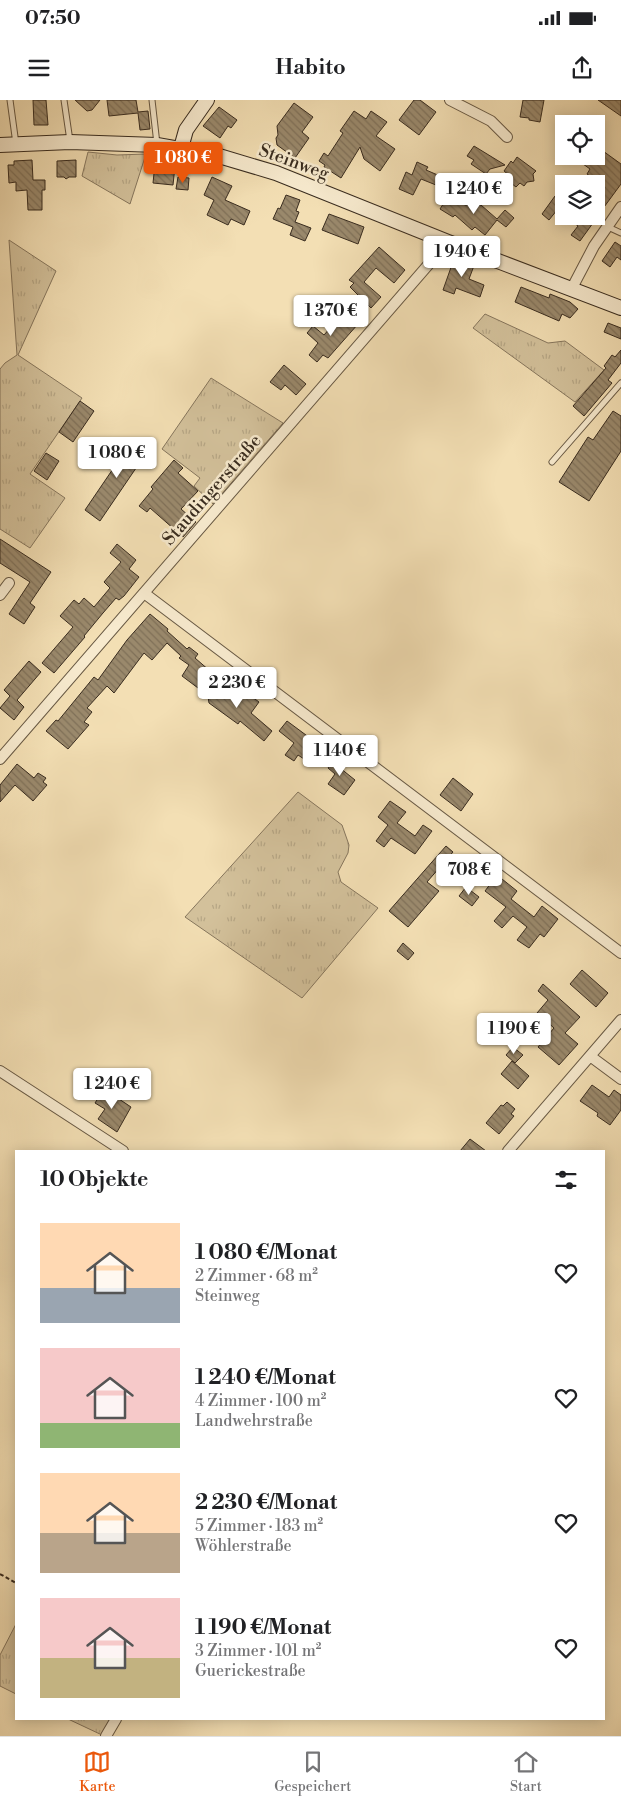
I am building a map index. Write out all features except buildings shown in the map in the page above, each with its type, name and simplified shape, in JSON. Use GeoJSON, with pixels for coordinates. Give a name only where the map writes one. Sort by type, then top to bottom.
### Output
{"type":"FeatureCollection","features":[{"type":"Feature","properties":{"kind":"street"},"geometry":{"type":"LineString","coordinates":[[181,148],[186,130],[207,100]]}},
{"type":"Feature","properties":{"kind":"street"},"geometry":{"type":"LineString","coordinates":[[450,100],[491,121],[507,137]]}},
{"type":"Feature","properties":{"kind":"street","name":"Steinweg"},"geometry":{"type":"LineString","coordinates":[[0,145],[70,142],[157,145],[219,156],[276,173],[448,242],[621,308]]}},
{"type":"Feature","properties":{"kind":"street"},"geometry":{"type":"LineString","coordinates":[[572,288],[594,246],[621,207]]}},
{"type":"Feature","properties":{"kind":"street","name":"Staudingerstraße"},"geometry":{"type":"LineString","coordinates":[[0,759],[448,242]]}},
{"type":"Feature","properties":{"kind":"street"},"geometry":{"type":"LineString","coordinates":[[0,595],[9,583]]}},
{"type":"Feature","properties":{"kind":"street"},"geometry":{"type":"LineString","coordinates":[[144,593],[621,953]]}},
{"type":"Feature","properties":{"kind":"street"},"geometry":{"type":"LineString","coordinates":[[509,1150],[621,1020]]}},
{"type":"Feature","properties":{"kind":"street"},"geometry":{"type":"LineString","coordinates":[[590,1056],[621,1079]]}},
{"type":"Feature","properties":{"kind":"street"},"geometry":{"type":"LineString","coordinates":[[0,1071],[121,1150]]}},
{"type":"Feature","properties":{"kind":"street"},"geometry":{"type":"LineString","coordinates":[[106,1736],[115,1720]]}},
{"type":"Feature","properties":{"kind":"lane"},"geometry":{"type":"LineString","coordinates":[[10,100],[16,144]]}},
{"type":"Feature","properties":{"kind":"lane"},"geometry":{"type":"LineString","coordinates":[[64,100],[70,142]]}},
{"type":"Feature","properties":{"kind":"lane"},"geometry":{"type":"LineString","coordinates":[[152,100],[157,145]]}},
{"type":"Feature","properties":{"kind":"lane"},"geometry":{"type":"LineString","coordinates":[[607,227],[621,232]]}},
{"type":"Feature","properties":{"kind":"lane"},"geometry":{"type":"LineString","coordinates":[[552,462],[621,383]]}},
{"type":"Feature","properties":{"kind":"path"},"geometry":{"type":"LineString","coordinates":[[0,1574],[15,1582]]}},
{"type":"Feature","properties":{"kind":"green space"},"geometry":{"type":"Polygon","coordinates":[[[88,152],[117,155],[146,154],[130,204],[82,176],[88,152]]]}},
{"type":"Feature","properties":{"kind":"green space"},"geometry":{"type":"Polygon","coordinates":[[[9,240],[56,271],[18,355],[82,398],[30,474],[65,498],[30,548],[0,529],[0,369],[17,355],[9,240]]]}},
{"type":"Feature","properties":{"kind":"green space"},"geometry":{"type":"Polygon","coordinates":[[[485,314],[548,343],[565,341],[604,370],[575,402],[473,328],[485,314]]]}},
{"type":"Feature","properties":{"kind":"green space"},"geometry":{"type":"Polygon","coordinates":[[[211,378],[283,423],[213,504],[194,486],[200,478],[162,449],[211,378]]]}},
{"type":"Feature","properties":{"kind":"green space"},"geometry":{"type":"Polygon","coordinates":[[[298,792],[342,825],[349,845],[348,853],[338,872],[341,882],[378,908],[302,998],[185,917],[298,792]]]}},
{"type":"Feature","properties":{"kind":"green space"},"geometry":{"type":"Polygon","coordinates":[[[15,1626],[15,1694],[0,1686],[0,1655],[15,1626]]]}},
{"type":"Feature","properties":{"kind":"green space"},"geometry":{"type":"Polygon","coordinates":[[[70,1720],[111,1720],[102,1735],[70,1720]]]}}]}
